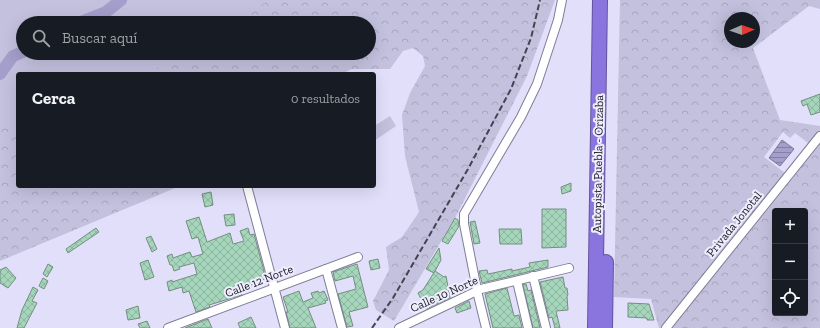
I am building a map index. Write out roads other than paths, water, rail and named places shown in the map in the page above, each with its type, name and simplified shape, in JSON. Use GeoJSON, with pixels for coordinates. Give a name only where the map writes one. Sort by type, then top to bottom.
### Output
{"type":"FeatureCollection","features":[{"type":"Feature","properties":{"kind":"highway","name":"Autopista Puebla - Orizaba"},"geometry":{"type":"LineString","coordinates":[[595,328],[600,0]]}},
{"type":"Feature","properties":{"kind":"highway","name":"Autopista Puebla - Orizaba"},"geometry":{"type":"LineString","coordinates":[[605,328],[610,0]]}},
{"type":"Feature","properties":{"kind":"street"},"geometry":{"type":"LineString","coordinates":[[486,328],[477,292],[464,224],[464,214],[521,117],[537,84],[558,20],[562,0]]}},
{"type":"Feature","properties":{"kind":"street","name":"Privada Jonotal"},"geometry":{"type":"LineString","coordinates":[[666,328],[820,136]]}},
{"type":"Feature","properties":{"kind":"street"},"geometry":{"type":"LineString","coordinates":[[248,188],[285,328]]}},
{"type":"Feature","properties":{"kind":"street","name":"Calle 12 Norte"},"geometry":{"type":"LineString","coordinates":[[168,328],[358,256]]}},
{"type":"Feature","properties":{"kind":"street","name":"Calle 10 Norte"},"geometry":{"type":"LineString","coordinates":[[399,328],[481,289],[569,268]]}},
{"type":"Feature","properties":{"kind":"street"},"geometry":{"type":"LineString","coordinates":[[326,269],[342,328]]}},
{"type":"Feature","properties":{"kind":"street"},"geometry":{"type":"LineString","coordinates":[[533,276],[546,328]]}},
{"type":"Feature","properties":{"kind":"street"},"geometry":{"type":"LineString","coordinates":[[517,281],[528,328]]}},
{"type":"Feature","properties":{"kind":"waterway"},"geometry":{"type":"LineString","coordinates":[[96,16],[106,12],[121,0]]}},
{"type":"Feature","properties":{"kind":"waterway"},"geometry":{"type":"LineString","coordinates":[[0,74],[13,56],[16,55]]}},
{"type":"Feature","properties":{"kind":"railway"},"geometry":{"type":"LineString","coordinates":[[372,328],[393,298],[468,169],[511,89],[531,38],[540,0]]}}]}
